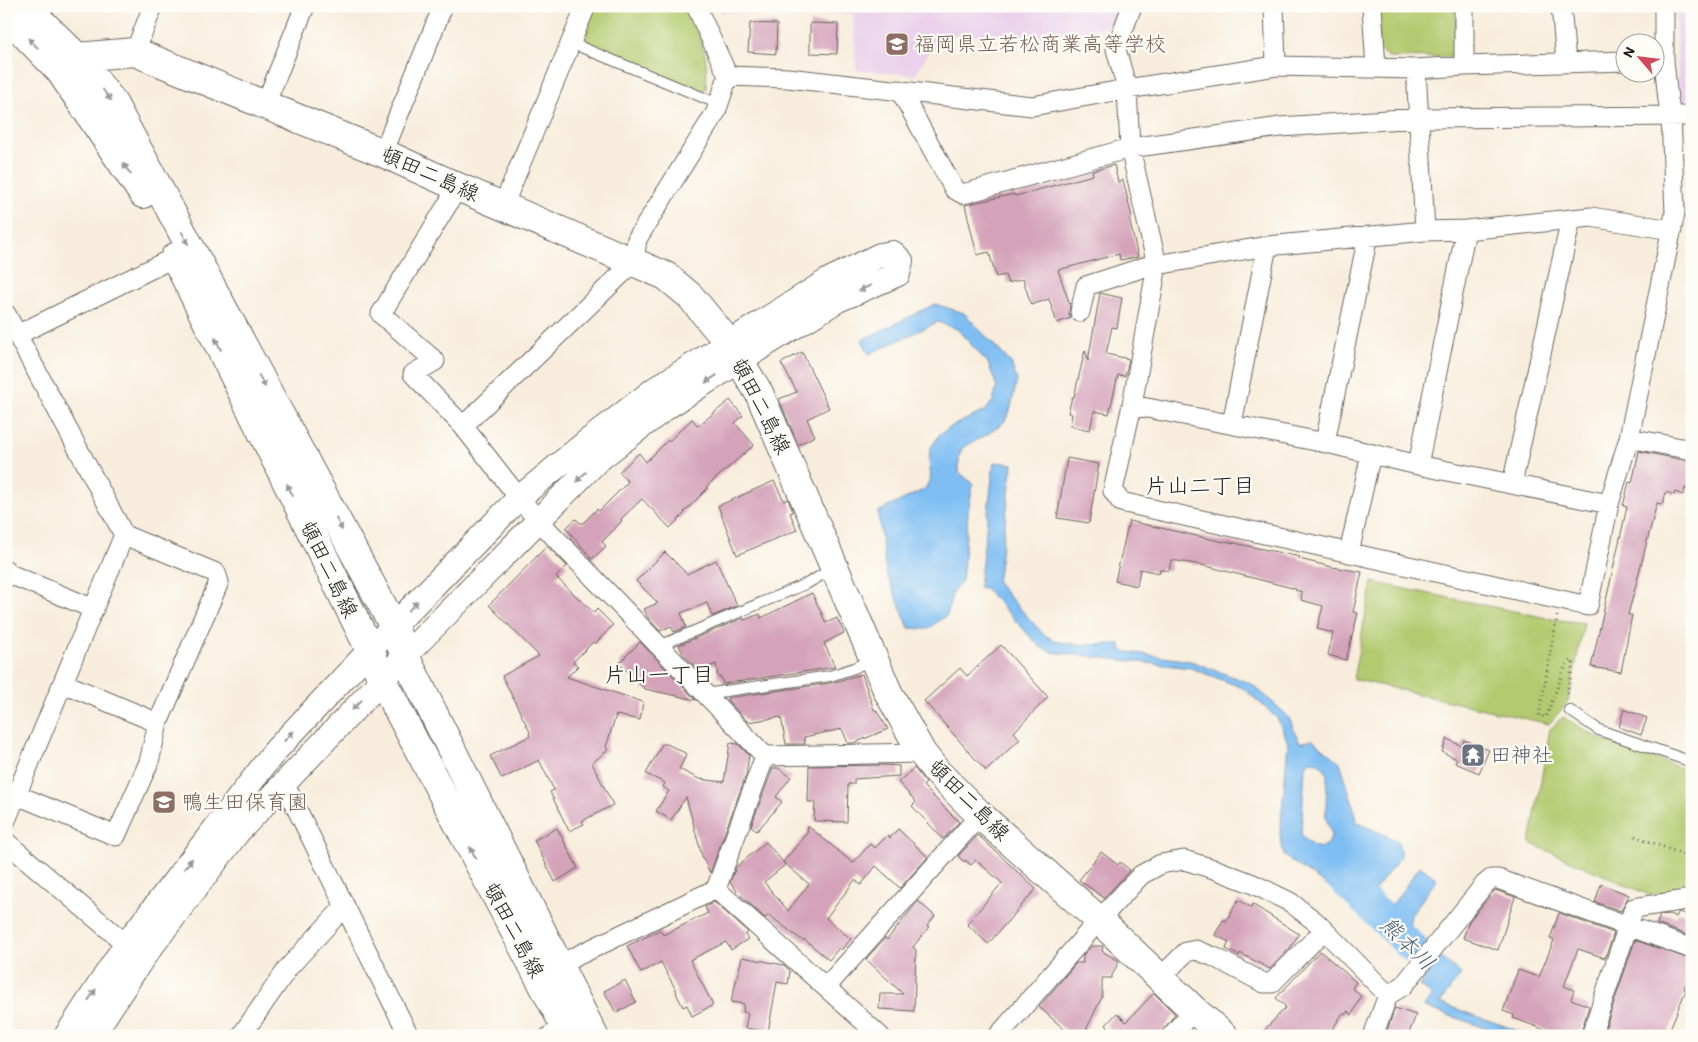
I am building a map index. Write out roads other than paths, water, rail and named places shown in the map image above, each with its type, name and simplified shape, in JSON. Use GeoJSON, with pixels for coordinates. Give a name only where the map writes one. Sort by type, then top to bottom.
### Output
{"type":"FeatureCollection","features":[{"type":"Feature","properties":{"kind":"main road","name":"頓田二島線"},"geometry":{"type":"LineString","coordinates":[[25,6],[77,56],[112,101],[394,627],[405,656],[594,1036]]}},
{"type":"Feature","properties":{"kind":"main road","name":"頓田二島線"},"geometry":{"type":"LineString","coordinates":[[6,15],[60,71],[139,186],[370,650],[382,680],[562,1033]]}},
{"type":"Feature","properties":{"kind":"main road","name":"頓田二島線"},"geometry":{"type":"LineString","coordinates":[[77,56],[134,52],[383,153],[666,276],[690,296],[733,351],[759,393],[888,692],[922,752],[937,772],[980,815],[1099,920],[1224,1036]]}},
{"type":"Feature","properties":{"kind":"street"},"geometry":{"type":"LineString","coordinates":[[134,52],[153,6]]}},
{"type":"Feature","properties":{"kind":"street"},"geometry":{"type":"LineString","coordinates":[[266,105],[305,6]]}},
{"type":"Feature","properties":{"kind":"street"},"geometry":{"type":"LineString","coordinates":[[383,153],[443,6]]}},
{"type":"Feature","properties":{"kind":"street"},"geometry":{"type":"LineString","coordinates":[[503,206],[586,6]]}},
{"type":"Feature","properties":{"kind":"street"},"geometry":{"type":"LineString","coordinates":[[463,426],[634,262],[637,239],[716,112],[728,76],[696,6]]}},
{"type":"Feature","properties":{"kind":"street"},"geometry":{"type":"LineString","coordinates":[[1132,6],[1116,49],[1127,89],[1130,148],[1157,264],[1132,404],[1113,491],[1121,502],[1588,606],[1609,504],[1629,438],[1680,218],[1671,117],[1664,82]]}},
{"type":"Feature","properties":{"kind":"street"},"geometry":{"type":"LineString","coordinates":[[1274,6],[1276,66]]}},
{"type":"Feature","properties":{"kind":"street"},"geometry":{"type":"LineString","coordinates":[[1372,6],[1376,68]]}},
{"type":"Feature","properties":{"kind":"street"},"geometry":{"type":"LineString","coordinates":[[1464,6],[1464,66]]}},
{"type":"Feature","properties":{"kind":"street"},"geometry":{"type":"LineString","coordinates":[[1562,6],[1566,62]]}},
{"type":"Feature","properties":{"kind":"street"},"geometry":{"type":"LineString","coordinates":[[1662,32],[1664,6]]}},
{"type":"Feature","properties":{"kind":"street"},"geometry":{"type":"LineString","coordinates":[[728,76],[788,78],[1032,106],[1276,66],[1416,69],[1616,61]]}},
{"type":"Feature","properties":{"kind":"street"},"geometry":{"type":"LineString","coordinates":[[1416,69],[1425,231]]}},
{"type":"Feature","properties":{"kind":"street"},"geometry":{"type":"LineString","coordinates":[[900,90],[954,189],[963,194],[1130,148],[1280,127],[1418,118],[1692,116]]}},
{"type":"Feature","properties":{"kind":"street"},"geometry":{"type":"LineString","coordinates":[[458,187],[381,314],[434,361],[413,374],[463,426],[538,520],[766,756],[922,752]]}},
{"type":"Feature","properties":{"kind":"street"},"geometry":{"type":"LineString","coordinates":[[1080,312],[1086,286],[1157,264],[1267,246],[1425,231],[1466,230],[1591,217],[1680,218]]}},
{"type":"Feature","properties":{"kind":"street"},"geometry":{"type":"LineString","coordinates":[[1512,484],[1571,219]]}},
{"type":"Feature","properties":{"kind":"street"},"geometry":{"type":"LineString","coordinates":[[1418,465],[1466,230]]}},
{"type":"Feature","properties":{"kind":"street"},"geometry":{"type":"LineString","coordinates":[[1325,442],[1368,236]]}},
{"type":"Feature","properties":{"kind":"street"},"geometry":{"type":"LineString","coordinates":[[1232,424],[1267,246]]}},
{"type":"Feature","properties":{"kind":"street"},"geometry":{"type":"LineString","coordinates":[[66,1036],[126,944],[276,751],[370,650],[519,498],[654,389],[733,351],[838,300],[898,274],[901,261],[893,253],[880,255],[829,280],[733,351],[667,407],[598,460],[405,656],[238,832],[142,959],[92,1036]]}},
{"type":"Feature","properties":{"kind":"street"},"geometry":{"type":"LineString","coordinates":[[17,335],[175,257]]}},
{"type":"Feature","properties":{"kind":"street"},"geometry":{"type":"LineString","coordinates":[[6,314],[124,535],[216,572],[219,582],[158,723],[149,762],[116,836],[17,796]]}},
{"type":"Feature","properties":{"kind":"street"},"geometry":{"type":"LineString","coordinates":[[1132,404],[1325,442],[1418,465],[1609,504]]}},
{"type":"Feature","properties":{"kind":"street"},"geometry":{"type":"LineString","coordinates":[[1629,438],[1692,450]]}},
{"type":"Feature","properties":{"kind":"street"},"geometry":{"type":"LineString","coordinates":[[1349,553],[1371,454]]}},
{"type":"Feature","properties":{"kind":"street"},"geometry":{"type":"LineString","coordinates":[[6,820],[124,535]]}},
{"type":"Feature","properties":{"kind":"street"},"geometry":{"type":"LineString","coordinates":[[6,570],[8,573],[94,610]]}},
{"type":"Feature","properties":{"kind":"street"},"geometry":{"type":"LineString","coordinates":[[63,683],[158,723]]}},
{"type":"Feature","properties":{"kind":"street"},"geometry":{"type":"LineString","coordinates":[[558,965],[716,889],[766,756]]}},
{"type":"Feature","properties":{"kind":"street"},"geometry":{"type":"LineString","coordinates":[[284,782],[345,906],[401,1031]]}},
{"type":"Feature","properties":{"kind":"street"},"geometry":{"type":"LineString","coordinates":[[827,986],[980,815]]}},
{"type":"Feature","properties":{"kind":"street"},"geometry":{"type":"LineString","coordinates":[[6,842],[126,944]]}},
{"type":"Feature","properties":{"kind":"street"},"geometry":{"type":"LineString","coordinates":[[998,1036],[1099,920],[1141,875],[1161,864],[1184,860],[1253,884],[1290,902],[1316,922],[1388,995]]}},
{"type":"Feature","properties":{"kind":"street"},"geometry":{"type":"LineString","coordinates":[[1373,1036],[1388,995],[1402,986],[1484,885],[1491,879],[1498,879],[1692,948]]}},
{"type":"Feature","properties":{"kind":"street"},"geometry":{"type":"LineString","coordinates":[[716,889],[827,986],[880,1036]]}},
{"type":"Feature","properties":{"kind":"street"},"geometry":{"type":"LineString","coordinates":[[1591,1036],[1634,908],[1692,899]]}},
{"type":"Feature","properties":{"kind":"street"},"geometry":{"type":"LineString","coordinates":[[241,1036],[288,968],[345,906]]}},
{"type":"Feature","properties":{"kind":"street"},"geometry":{"type":"LineString","coordinates":[[1160,978],[1186,952],[1196,950],[1214,957],[1264,983],[1272,983],[1324,930]]}},
{"type":"Feature","properties":{"kind":"street"},"geometry":{"type":"LineString","coordinates":[[1171,1036],[1194,1010]]}},
{"type":"Feature","properties":{"kind":"lane"},"geometry":{"type":"LineString","coordinates":[[571,43],[719,104]]}},
{"type":"Feature","properties":{"kind":"lane"},"geometry":{"type":"LineString","coordinates":[[659,646],[808,583],[835,568]]}},
{"type":"Feature","properties":{"kind":"lane"},"geometry":{"type":"LineString","coordinates":[[705,694],[830,676],[854,668],[874,658]]}},
{"type":"Feature","properties":{"kind":"lane"},"geometry":{"type":"LineString","coordinates":[[1569,710],[1599,730],[1692,762]]}},
{"type":"Feature","properties":{"kind":"water"},"geometry":{"type":"Polygon","coordinates":[[[935,304],[964,313],[1011,363],[1017,380],[1010,411],[1004,422],[988,434],[962,448],[959,457],[959,472],[973,484],[968,512],[962,581],[953,591],[947,615],[927,629],[909,628],[886,572],[878,512],[925,489],[931,477],[930,449],[940,434],[954,425],[985,411],[993,401],[997,387],[988,363],[957,329],[938,322],[869,354],[862,340],[935,304]]]}},
{"type":"Feature","properties":{"kind":"water"},"geometry":{"type":"Polygon","coordinates":[[[994,462],[1013,464],[997,583],[1043,634],[1052,639],[1070,644],[1121,644],[1122,651],[1191,661],[1252,684],[1288,716],[1300,743],[1312,739],[1340,762],[1353,804],[1356,822],[1398,841],[1401,856],[1365,903],[1355,905],[1284,856],[1280,835],[1288,742],[1277,718],[1243,688],[1191,668],[1052,652],[1039,646],[985,588],[979,587],[994,462]],[[1309,761],[1305,768],[1301,833],[1305,840],[1313,846],[1321,847],[1328,843],[1331,837],[1326,817],[1327,773],[1320,764],[1315,761],[1309,761]]]}},
{"type":"Feature","properties":{"kind":"water"},"geometry":{"type":"Polygon","coordinates":[[[1420,866],[1437,879],[1411,915],[1407,935],[1436,954],[1461,974],[1440,1003],[1532,1036],[1509,1036],[1424,1007],[1432,995],[1420,986],[1424,979],[1419,975],[1425,967],[1374,930],[1420,866]]]}},
{"type":"Feature","properties":{"kind":"waterway","name":"熊本川"},"geometry":{"type":"LineString","coordinates":[[1336,873],[1413,948]]}},
{"type":"Feature","properties":{"kind":"place","name":"福岡県立若松商業高等学校"},"geometry":{"type":"Point","coordinates":[897,44]}},
{"type":"Feature","properties":{"kind":"place","name":"田神社"},"geometry":{"type":"Point","coordinates":[1473,755]}},
{"type":"Feature","properties":{"kind":"place","name":"鴨生田保育園"},"geometry":{"type":"Point","coordinates":[164,802]}},
{"type":"Feature","properties":{"kind":"district","name":"片山二丁目"},"geometry":{"type":"Point","coordinates":[1200,485]}},
{"type":"Feature","properties":{"kind":"district","name":"片山一丁目"},"geometry":{"type":"Point","coordinates":[659,674]}}]}
